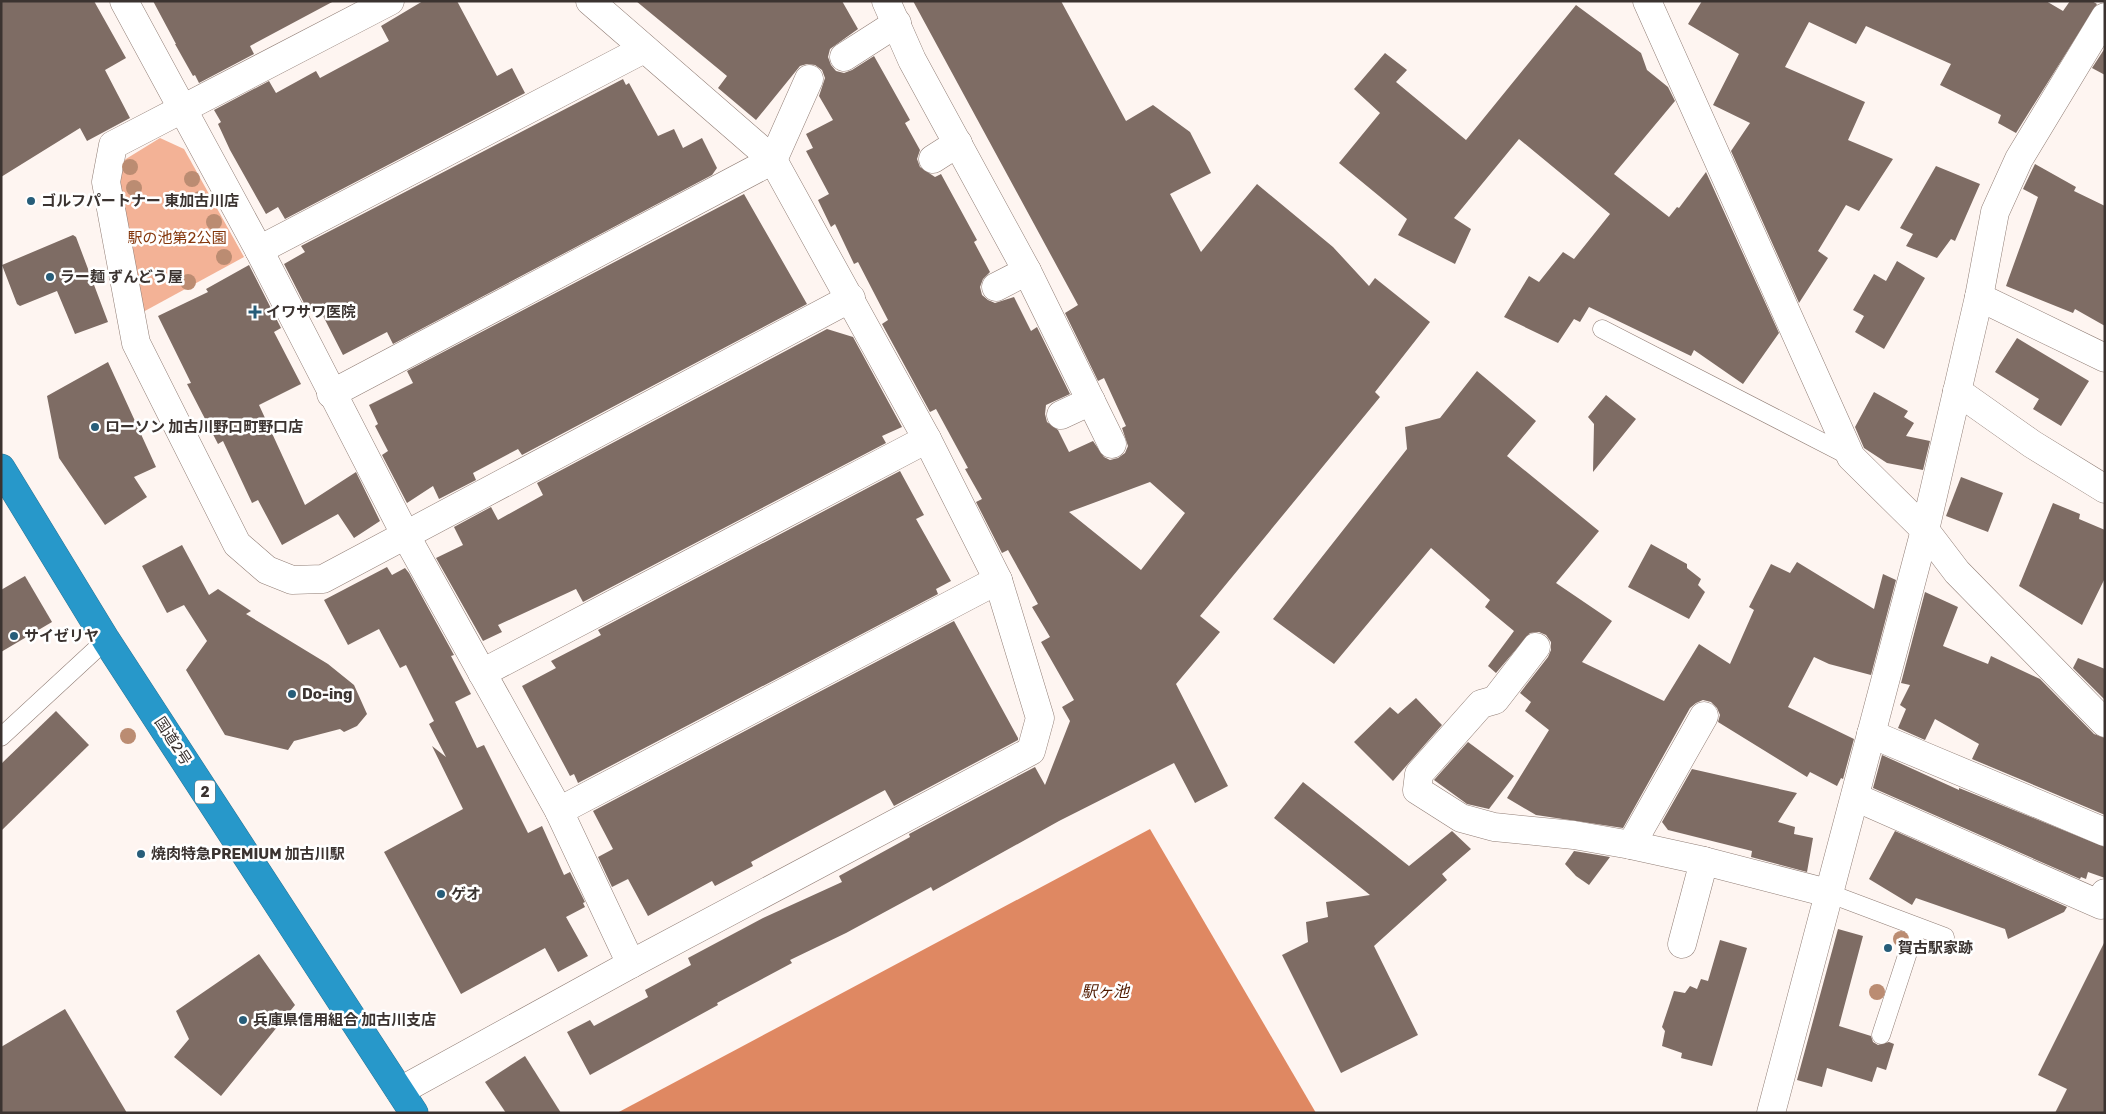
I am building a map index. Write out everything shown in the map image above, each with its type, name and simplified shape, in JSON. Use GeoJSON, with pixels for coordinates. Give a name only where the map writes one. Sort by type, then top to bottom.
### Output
{"type":"FeatureCollection","features":[{"type":"Feature","properties":{"kind":"highway","name":"国道2号"},"geometry":{"type":"LineString","coordinates":[[1,468],[106,640],[407,1102]]}},
{"type":"Feature","properties":{"kind":"street"},"geometry":{"type":"LineString","coordinates":[[124,1],[259,250],[331,394],[406,536],[559,811],[631,964]]}},
{"type":"Feature","properties":{"kind":"street"},"geometry":{"type":"LineString","coordinates":[[390,1],[113,145],[106,182],[136,343],[238,544],[267,570],[292,580],[323,579],[851,298]]}},
{"type":"Feature","properties":{"kind":"street"},"geometry":{"type":"LineString","coordinates":[[407,1102],[631,964],[1030,751],[1040,718],[998,580],[927,439],[774,160],[590,1]]}},
{"type":"Feature","properties":{"kind":"street"},"geometry":{"type":"LineString","coordinates":[[1647,1],[1851,457],[1925,530],[1957,572],[2105,723]]}},
{"type":"Feature","properties":{"kind":"street"},"geometry":{"type":"LineString","coordinates":[[844,57],[891,12],[912,60],[1027,271],[1112,444]]}},
{"type":"Feature","properties":{"kind":"street"},"geometry":{"type":"LineString","coordinates":[[1771,1113],[1925,530],[1979,297],[1995,212],[2015,168],[2105,17]]}},
{"type":"Feature","properties":{"kind":"street"},"geometry":{"type":"LineString","coordinates":[[259,250],[644,49]]}},
{"type":"Feature","properties":{"kind":"street"},"geometry":{"type":"LineString","coordinates":[[331,394],[774,160],[808,79]]}},
{"type":"Feature","properties":{"kind":"street"},"geometry":{"type":"LineString","coordinates":[[933,159],[958,144]]}},
{"type":"Feature","properties":{"kind":"street"},"geometry":{"type":"LineString","coordinates":[[996,287],[1027,271]]}},
{"type":"Feature","properties":{"kind":"street"},"geometry":{"type":"LineString","coordinates":[[1979,297],[2105,358]]}},
{"type":"Feature","properties":{"kind":"street"},"geometry":{"type":"LineString","coordinates":[[1957,391],[2032,444],[2105,489]]}},
{"type":"Feature","properties":{"kind":"street"},"geometry":{"type":"LineString","coordinates":[[1061,415],[1090,401]]}},
{"type":"Feature","properties":{"kind":"street"},"geometry":{"type":"LineString","coordinates":[[482,673],[927,439]]}},
{"type":"Feature","properties":{"kind":"street"},"geometry":{"type":"LineString","coordinates":[[559,811],[998,580]]}},
{"type":"Feature","properties":{"kind":"street"},"geometry":{"type":"LineString","coordinates":[[1536,647],[1495,700],[1481,704],[1420,774],[1417,790],[1461,818],[1494,827],[1574,835],[1631,845],[1704,861],[1828,893]]}},
{"type":"Feature","properties":{"kind":"street"},"geometry":{"type":"LineString","coordinates":[[1631,845],[1704,716]]}},
{"type":"Feature","properties":{"kind":"street"},"geometry":{"type":"LineString","coordinates":[[1872,734],[2105,832]]}},
{"type":"Feature","properties":{"kind":"street"},"geometry":{"type":"LineString","coordinates":[[1855,797],[2101,905],[2105,893]]}},
{"type":"Feature","properties":{"kind":"street"},"geometry":{"type":"LineString","coordinates":[[1682,944],[1704,861]]}},
{"type":"Feature","properties":{"kind":"lane"},"geometry":{"type":"LineString","coordinates":[[1602,329],[1851,457]]}},
{"type":"Feature","properties":{"kind":"lane"},"geometry":{"type":"LineString","coordinates":[[1,737],[106,640]]}},
{"type":"Feature","properties":{"kind":"lane"},"geometry":{"type":"LineString","coordinates":[[1828,893],[1916,928],[1945,937]]}},
{"type":"Feature","properties":{"kind":"lane"},"geometry":{"type":"LineString","coordinates":[[1881,1035],[1916,928]]}},
{"type":"Feature","properties":{"kind":"green space","name":"駅の池第2公園"},"geometry":{"type":"Polygon","coordinates":[[[160,138],[184,149],[244,257],[143,312],[116,179],[121,162],[160,138]]]}},
{"type":"Feature","properties":{"kind":"water","name":"駅ヶ池"},"geometry":{"type":"Polygon","coordinates":[[[1150,829],[1316,1113],[617,1113],[1150,829]]]}},
{"type":"Feature","properties":{"kind":"building"},"geometry":{"type":"Polygon","coordinates":[[[1,1],[94,1],[126,58],[105,70],[130,118],[87,141],[80,128],[1,177],[1,1]]]}},
{"type":"Feature","properties":{"kind":"building"},"geometry":{"type":"Polygon","coordinates":[[[153,1],[334,1],[250,46],[254,54],[199,83],[175,44],[153,1]]]}},
{"type":"Feature","properties":{"kind":"building"},"geometry":{"type":"Polygon","coordinates":[[[423,1],[457,1],[497,76],[512,68],[525,93],[285,219],[278,207],[266,214],[230,150],[218,124],[221,122],[214,110],[269,81],[276,93],[316,71],[320,78],[389,41],[381,26],[423,1]]]}},
{"type":"Feature","properties":{"kind":"building"},"geometry":{"type":"Polygon","coordinates":[[[636,1],[842,1],[858,29],[830,49],[828,57],[831,65],[836,71],[844,73],[874,56],[910,120],[905,123],[920,150],[917,159],[920,167],[935,177],[941,174],[977,240],[974,242],[990,272],[983,279],[980,287],[982,295],[995,303],[1014,297],[1031,331],[1037,327],[1070,394],[1046,405],[1045,414],[1047,422],[1058,430],[1069,452],[1093,441],[1104,457],[1110,460],[1118,458],[1125,453],[1128,446],[1122,428],[1126,426],[1104,378],[1098,381],[1065,313],[1078,305],[913,1],[1061,1],[1126,121],[1153,105],[1190,132],[1211,173],[1170,194],[1201,252],[1257,184],[1333,247],[1369,286],[1375,278],[1430,322],[1375,392],[1380,397],[1200,616],[1220,632],[1176,684],[1228,786],[1195,803],[1174,763],[1059,821],[933,891],[931,887],[846,933],[790,960],[792,963],[590,1075],[567,1032],[590,1020],[594,1026],[648,997],[645,990],[691,965],[688,958],[763,918],[842,882],[839,876],[910,837],[909,834],[1035,767],[1045,785],[1070,721],[1062,707],[1074,700],[1041,642],[1050,637],[1032,607],[1038,604],[1008,550],[1002,553],[976,502],[982,499],[965,469],[968,468],[936,409],[930,412],[882,324],[888,320],[858,262],[854,264],[835,224],[831,227],[818,200],[829,194],[806,151],[813,148],[806,134],[833,120],[819,96],[825,78],[822,70],[815,65],[807,64],[800,66],[756,120],[718,88],[727,76],[636,1]],[[1150,482],[1069,512],[1141,570],[1185,513],[1150,482]]]}},
{"type":"Feature","properties":{"kind":"building"},"geometry":{"type":"Polygon","coordinates":[[[1702,1],[2046,1],[2063,11],[2070,1],[2092,1],[2097,4],[2016,133],[1998,123],[2001,115],[1940,85],[1951,64],[1866,26],[1856,44],[1809,22],[1785,67],[1865,102],[1848,140],[1893,159],[1859,211],[1846,205],[1818,251],[1828,258],[1799,303],[1731,151],[1750,123],[1713,105],[1739,54],[1688,24],[1702,1]]]}},
{"type":"Feature","properties":{"kind":"building"},"geometry":{"type":"Polygon","coordinates":[[[1576,5],[1641,53],[1647,70],[1668,87],[1675,101],[1614,174],[1669,217],[1677,207],[1679,208],[1706,172],[1779,333],[1743,384],[1694,350],[1691,356],[1589,307],[1580,322],[1574,319],[1558,343],[1504,317],[1529,276],[1539,282],[1563,252],[1574,259],[1610,214],[1519,139],[1454,218],[1471,229],[1455,264],[1398,235],[1407,219],[1339,163],[1380,113],[1354,89],[1385,53],[1407,70],[1396,82],[1466,140],[1576,5]]]}},
{"type":"Feature","properties":{"kind":"building"},"geometry":{"type":"Polygon","coordinates":[[[2105,48],[2105,75],[2092,68],[2105,48]]]}},
{"type":"Feature","properties":{"kind":"building"},"geometry":{"type":"Polygon","coordinates":[[[623,79],[626,85],[629,83],[658,136],[674,129],[683,148],[702,138],[717,168],[712,175],[393,344],[387,332],[343,355],[319,308],[309,313],[284,264],[305,252],[301,246],[623,79]]]}},
{"type":"Feature","properties":{"kind":"building"},"geometry":{"type":"Polygon","coordinates":[[[2035,164],[2076,187],[2074,191],[2105,206],[2105,326],[2075,309],[2073,313],[2006,286],[2038,197],[2023,189],[2035,164]]]}},
{"type":"Feature","properties":{"kind":"building"},"geometry":{"type":"Polygon","coordinates":[[[1936,166],[1980,184],[1955,241],[1951,239],[1937,258],[1906,246],[1913,234],[1900,228],[1936,166]]]}},
{"type":"Feature","properties":{"kind":"building"},"geometry":{"type":"Polygon","coordinates":[[[744,194],[807,304],[522,455],[518,449],[473,473],[476,480],[439,499],[433,486],[407,503],[382,455],[388,451],[375,426],[378,424],[369,405],[413,383],[407,371],[744,194]]]}},
{"type":"Feature","properties":{"kind":"building","name":"ラー麺 ずんどう屋"},"geometry":{"type":"Polygon","coordinates":[[[73,235],[76,237],[108,322],[75,334],[57,291],[20,306],[17,304],[2,265],[73,235]]]}},
{"type":"Feature","properties":{"kind":"building"},"geometry":{"type":"Polygon","coordinates":[[[1897,261],[1925,278],[1884,349],[1855,332],[1864,316],[1853,310],[1874,274],[1886,281],[1897,261]]]}},
{"type":"Feature","properties":{"kind":"building"},"geometry":{"type":"Polygon","coordinates":[[[249,265],[281,328],[274,332],[301,384],[259,405],[305,505],[356,472],[380,521],[354,538],[338,514],[282,545],[258,500],[252,503],[223,441],[218,444],[187,384],[191,383],[158,316],[208,292],[206,289],[249,265]]]}},
{"type":"Feature","properties":{"kind":"building"},"geometry":{"type":"Polygon","coordinates":[[[827,329],[853,337],[902,427],[882,436],[886,443],[583,602],[576,589],[498,625],[502,632],[483,641],[436,558],[463,545],[454,527],[491,507],[498,520],[543,495],[537,483],[827,329]]]}},
{"type":"Feature","properties":{"kind":"building"},"geometry":{"type":"Polygon","coordinates":[[[2017,338],[2089,381],[2061,426],[2033,409],[2039,399],[1995,372],[2017,338]]]}},
{"type":"Feature","properties":{"kind":"building","name":"ローソン 加古川野口町野口店"},"geometry":{"type":"Polygon","coordinates":[[[108,362],[156,467],[134,477],[147,497],[105,525],[59,458],[47,396],[108,362]]]}},
{"type":"Feature","properties":{"kind":"building"},"geometry":{"type":"Polygon","coordinates":[[[1477,371],[1536,421],[1507,456],[1599,531],[1556,583],[1612,621],[1582,662],[1664,701],[1699,644],[1730,664],[1754,610],[1749,607],[1771,564],[1790,573],[1797,562],[1874,609],[1883,574],[1896,580],[1871,675],[1829,664],[1814,657],[1788,707],[1854,739],[1843,779],[1841,778],[1837,786],[1810,772],[1807,777],[1718,722],[1720,715],[1717,708],[1711,702],[1703,700],[1690,708],[1623,828],[1536,815],[1507,798],[1549,730],[1525,711],[1531,702],[1520,693],[1548,657],[1551,650],[1551,642],[1546,635],[1539,632],[1530,633],[1496,673],[1488,666],[1514,631],[1485,607],[1490,600],[1431,548],[1334,664],[1273,619],[1407,449],[1405,427],[1440,418],[1477,371]]]}},
{"type":"Feature","properties":{"kind":"building"},"geometry":{"type":"Polygon","coordinates":[[[1874,392],[1908,411],[1904,417],[1914,423],[1906,436],[1930,441],[1923,470],[1887,463],[1864,448],[1855,427],[1874,392]]]}},
{"type":"Feature","properties":{"kind":"building"},"geometry":{"type":"Polygon","coordinates":[[[1606,395],[1636,419],[1593,472],[1594,424],[1588,417],[1606,395]]]}},
{"type":"Feature","properties":{"kind":"building"},"geometry":{"type":"Polygon","coordinates":[[[900,471],[924,515],[916,519],[951,581],[936,589],[938,594],[578,783],[574,774],[570,776],[522,686],[556,668],[551,661],[601,635],[598,630],[900,471]]]}},
{"type":"Feature","properties":{"kind":"building"},"geometry":{"type":"Polygon","coordinates":[[[1961,477],[2003,493],[1988,532],[1946,516],[1961,477]]]}},
{"type":"Feature","properties":{"kind":"building"},"geometry":{"type":"Polygon","coordinates":[[[2053,503],[2080,514],[2079,519],[2105,530],[2105,578],[2082,625],[2019,586],[2053,503]]]}},
{"type":"Feature","properties":{"kind":"building"},"geometry":{"type":"Polygon","coordinates":[[[1651,544],[1687,564],[1687,568],[1701,579],[1698,585],[1705,592],[1689,619],[1628,587],[1651,544]]]}},
{"type":"Feature","properties":{"kind":"building"},"geometry":{"type":"Polygon","coordinates":[[[182,545],[209,595],[218,589],[251,611],[246,614],[328,664],[354,685],[367,714],[357,726],[344,732],[340,729],[294,741],[288,750],[225,735],[186,670],[207,641],[184,605],[167,613],[142,566],[182,545]]]}},
{"type":"Feature","properties":{"kind":"building"},"geometry":{"type":"Polygon","coordinates":[[[387,567],[392,575],[405,568],[409,573],[454,655],[451,656],[471,694],[455,702],[477,748],[484,745],[528,833],[542,826],[564,875],[570,872],[585,902],[583,903],[585,907],[566,917],[588,956],[558,972],[545,948],[461,994],[384,852],[463,809],[432,746],[446,757],[429,724],[434,721],[406,665],[400,668],[379,629],[348,645],[324,600],[387,567]]]}},
{"type":"Feature","properties":{"kind":"building","name":"サイゼリヤ"},"geometry":{"type":"Polygon","coordinates":[[[25,576],[52,622],[1,652],[1,590],[25,576]]]}},
{"type":"Feature","properties":{"kind":"building"},"geometry":{"type":"Polygon","coordinates":[[[1925,592],[1958,607],[1943,646],[1988,664],[1991,656],[2040,679],[2094,734],[2105,738],[2105,815],[1972,759],[1979,744],[1935,719],[1925,740],[1898,728],[1906,709],[1900,705],[1910,685],[1901,683],[1925,592]]]}},
{"type":"Feature","properties":{"kind":"building"},"geometry":{"type":"Polygon","coordinates":[[[954,621],[1018,740],[894,806],[885,790],[751,862],[753,866],[715,886],[712,881],[648,916],[628,879],[612,887],[598,857],[613,849],[593,811],[954,621]]]}},
{"type":"Feature","properties":{"kind":"building"},"geometry":{"type":"Polygon","coordinates":[[[2078,658],[2105,669],[2105,700],[2073,668],[2078,658]]]}},
{"type":"Feature","properties":{"kind":"building"},"geometry":{"type":"Polygon","coordinates":[[[1416,698],[1442,725],[1393,781],[1354,742],[1390,707],[1398,714],[1416,698]]]}},
{"type":"Feature","properties":{"kind":"building"},"geometry":{"type":"Polygon","coordinates":[[[56,711],[89,745],[1,831],[1,764],[56,711]]]}},
{"type":"Feature","properties":{"kind":"building"},"geometry":{"type":"Polygon","coordinates":[[[1468,742],[1514,776],[1489,809],[1467,804],[1434,780],[1468,742]]]}},
{"type":"Feature","properties":{"kind":"building"},"geometry":{"type":"Polygon","coordinates":[[[1882,755],[1959,790],[1959,788],[2105,847],[2105,878],[2088,872],[2086,879],[2081,877],[2080,879],[1873,788],[1882,755]]]}},
{"type":"Feature","properties":{"kind":"building"},"geometry":{"type":"Polygon","coordinates":[[[1692,769],[1797,793],[1778,822],[1795,827],[1794,834],[1813,838],[1807,872],[1751,857],[1752,851],[1668,830],[1662,822],[1692,769]]]}},
{"type":"Feature","properties":{"kind":"building"},"geometry":{"type":"Polygon","coordinates":[[[1303,782],[1409,866],[1452,831],[1471,849],[1442,874],[1447,880],[1374,946],[1418,1035],[1341,1073],[1282,955],[1308,942],[1306,922],[1328,917],[1326,902],[1370,895],[1274,818],[1303,782]]]}},
{"type":"Feature","properties":{"kind":"building"},"geometry":{"type":"Polygon","coordinates":[[[1895,831],[2067,907],[2064,912],[2008,939],[2005,929],[1916,898],[1912,905],[1869,879],[1895,831]]]}},
{"type":"Feature","properties":{"kind":"building"},"geometry":{"type":"Polygon","coordinates":[[[1574,851],[1610,857],[1589,885],[1576,876],[1565,864],[1574,851]]]}},
{"type":"Feature","properties":{"kind":"building"},"geometry":{"type":"Polygon","coordinates":[[[1838,929],[1863,936],[1839,1026],[1871,1036],[1873,1042],[1878,1045],[1889,1042],[1894,1044],[1886,1070],[1877,1067],[1872,1082],[1827,1068],[1822,1087],[1797,1080],[1838,929]]]}},
{"type":"Feature","properties":{"kind":"building"},"geometry":{"type":"Polygon","coordinates":[[[1720,940],[1747,948],[1712,1066],[1681,1058],[1682,1053],[1662,1046],[1665,1031],[1662,1027],[1674,991],[1685,993],[1690,986],[1697,989],[1701,979],[1708,981],[1720,940]]]}},
{"type":"Feature","properties":{"kind":"building"},"geometry":{"type":"Polygon","coordinates":[[[2105,941],[2105,1113],[2055,1113],[2067,1089],[2038,1075],[2105,941]]]}},
{"type":"Feature","properties":{"kind":"building"},"geometry":{"type":"Polygon","coordinates":[[[259,954],[295,1005],[221,1096],[174,1057],[189,1039],[176,1011],[259,954]]]}},
{"type":"Feature","properties":{"kind":"building"},"geometry":{"type":"Polygon","coordinates":[[[65,1009],[127,1113],[1,1113],[1,1047],[65,1009]]]}},
{"type":"Feature","properties":{"kind":"building"},"geometry":{"type":"Polygon","coordinates":[[[525,1056],[561,1113],[506,1113],[485,1082],[525,1056]]]}},
{"type":"Feature","properties":{"kind":"place","name":"ゴルフパートナー 東加古川店"},"geometry":{"type":"Point","coordinates":[31,201]}},
{"type":"Feature","properties":{"kind":"place","name":"ラー麺 ずんどう屋"},"geometry":{"type":"Point","coordinates":[50,277]}},
{"type":"Feature","properties":{"kind":"place","name":"イワサワ医院"},"geometry":{"type":"Point","coordinates":[255,312]}},
{"type":"Feature","properties":{"kind":"place","name":"ローソン 加古川野口町野口店"},"geometry":{"type":"Point","coordinates":[95,427]}},
{"type":"Feature","properties":{"kind":"place","name":"サイゼリヤ"},"geometry":{"type":"Point","coordinates":[14,636]}},
{"type":"Feature","properties":{"kind":"place","name":"Do-ing"},"geometry":{"type":"Point","coordinates":[292,694]}},
{"type":"Feature","properties":{"kind":"place","name":"焼肉特急PREMIUM 加古川駅"},"geometry":{"type":"Point","coordinates":[141,854]}},
{"type":"Feature","properties":{"kind":"place","name":"ゲオ"},"geometry":{"type":"Point","coordinates":[441,894]}},
{"type":"Feature","properties":{"kind":"place","name":"賀古駅家跡"},"geometry":{"type":"Point","coordinates":[1888,948]}},
{"type":"Feature","properties":{"kind":"place","name":"兵庫県信用組合 加古川支店"},"geometry":{"type":"Point","coordinates":[243,1020]}}]}
